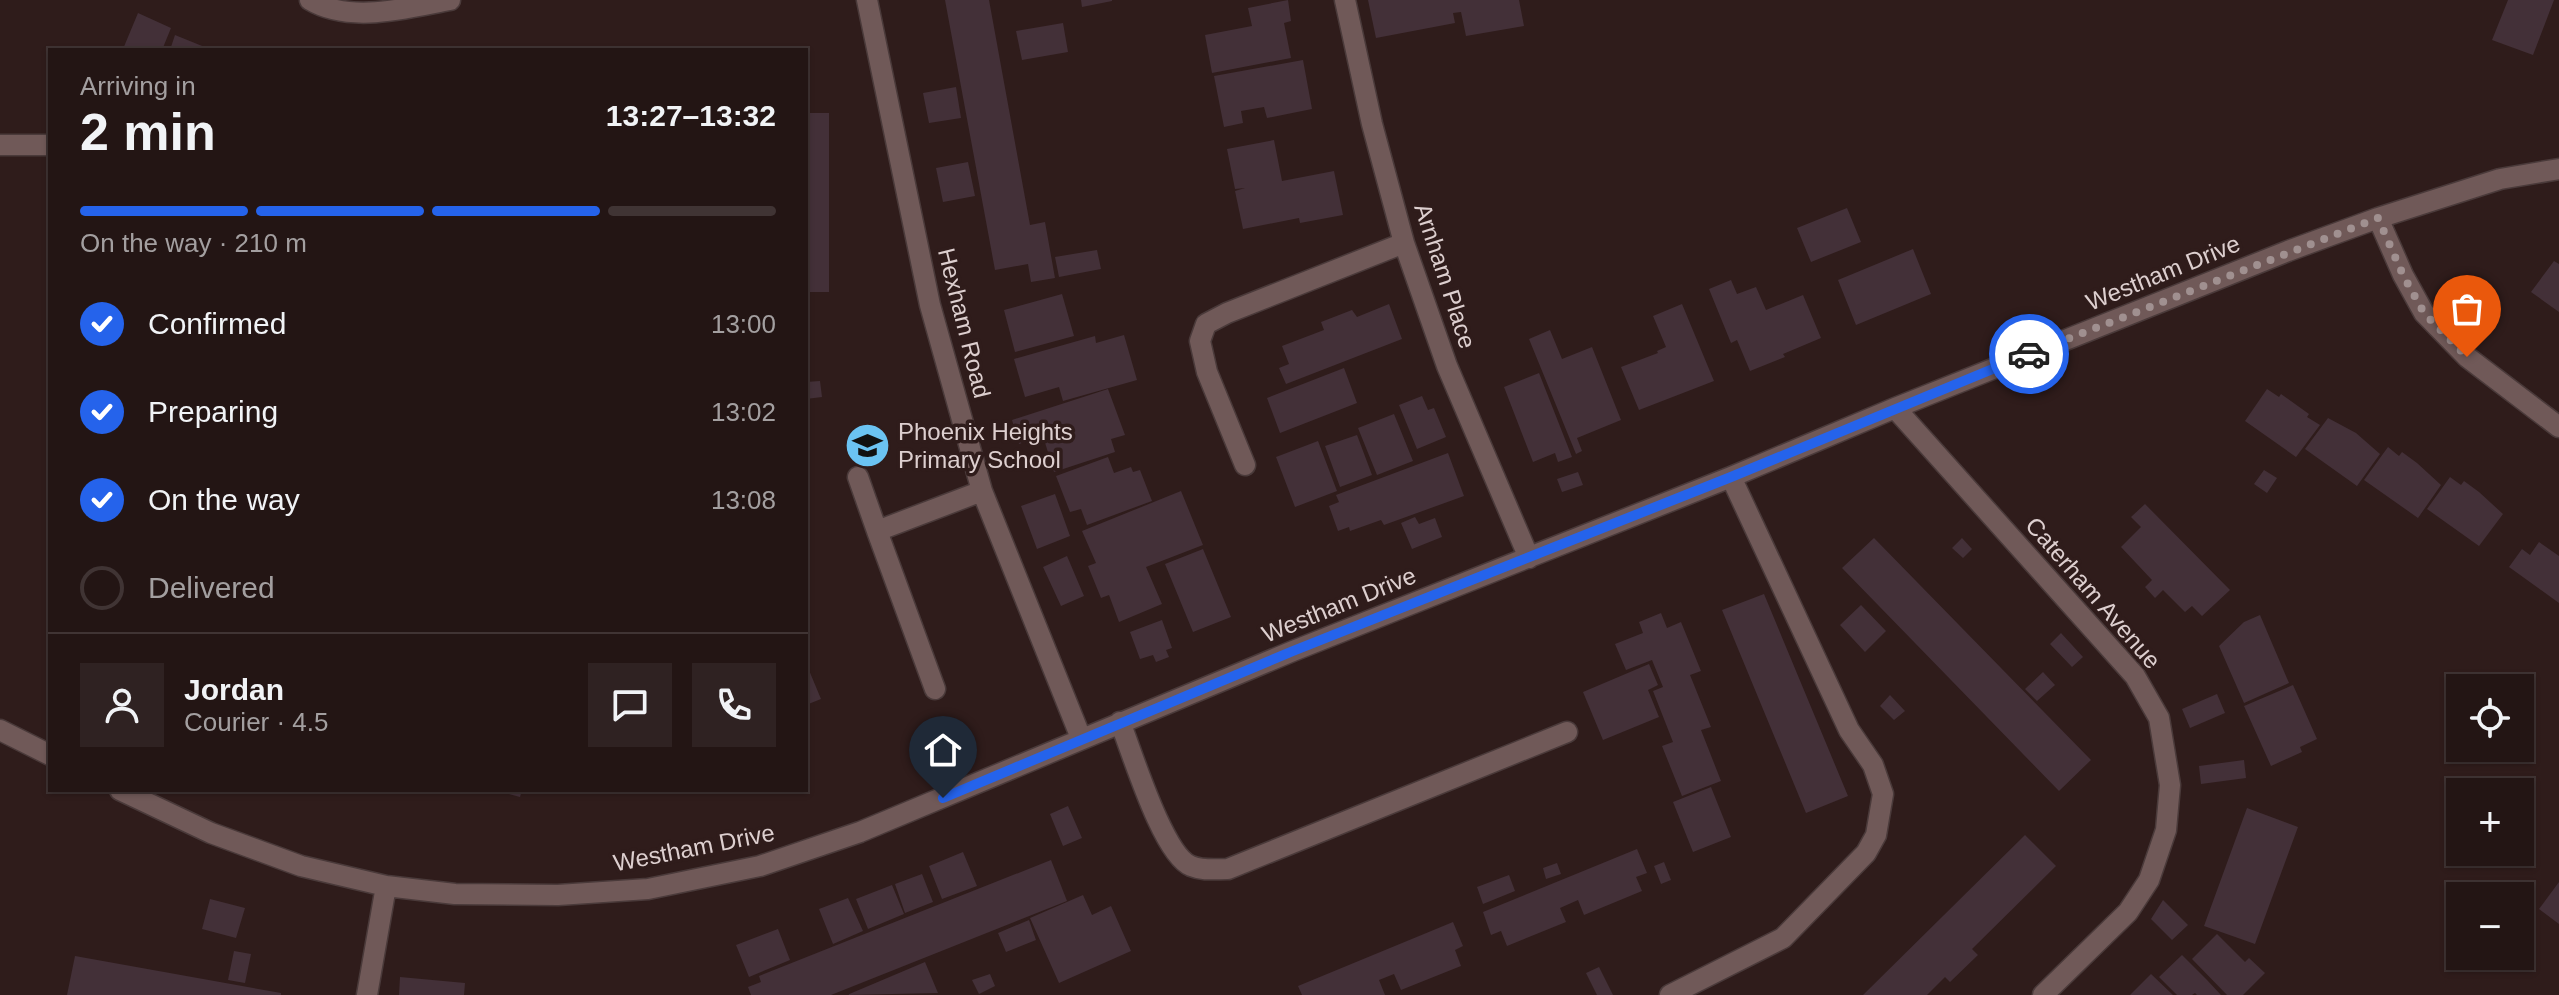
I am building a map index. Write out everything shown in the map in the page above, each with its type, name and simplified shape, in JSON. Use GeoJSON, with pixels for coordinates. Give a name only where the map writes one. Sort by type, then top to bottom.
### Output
{"type":"FeatureCollection","features":[{"type":"Feature","properties":{"kind":"street"},"geometry":{"type":"LineString","coordinates":[[310,0],[321,7],[358,13],[450,0]]}},
{"type":"Feature","properties":{"kind":"street","name":"Hexham Road"},"geometry":{"type":"LineString","coordinates":[[867,0],[930,305],[982,491],[1081,738]]}},
{"type":"Feature","properties":{"kind":"street","name":"Arnham Place"},"geometry":{"type":"LineString","coordinates":[[1345,0],[1372,124],[1404,243],[1447,366],[1529,558]]}},
{"type":"Feature","properties":{"kind":"street"},"geometry":{"type":"LineString","coordinates":[[0,145],[48,145]]}},
{"type":"Feature","properties":{"kind":"street","name":"Westham Drive"},"geometry":{"type":"LineString","coordinates":[[124,792],[211,833],[301,866],[386,886],[455,894],[558,895],[648,889],[760,866],[860,832],[1120,722],[2146,307],[2378,218],[2500,179],[2559,169]]}},
{"type":"Feature","properties":{"kind":"street"},"geometry":{"type":"LineString","coordinates":[[2378,218],[2424,313],[2467,357],[2559,427]]}},
{"type":"Feature","properties":{"kind":"street"},"geometry":{"type":"LineString","coordinates":[[1245,465],[1207,372],[1200,341],[1206,324],[1404,243]]}},
{"type":"Feature","properties":{"kind":"street","name":"Caterham Avenue"},"geometry":{"type":"LineString","coordinates":[[1895,408],[2135,676],[2159,718],[2170,785],[2166,830],[2149,880],[2128,912],[2043,995]]}},
{"type":"Feature","properties":{"kind":"street"},"geometry":{"type":"LineString","coordinates":[[858,477],[935,689]]}},
{"type":"Feature","properties":{"kind":"street"},"geometry":{"type":"LineString","coordinates":[[1670,995],[1783,938],[1866,853],[1876,835],[1882,814],[1883,794],[1873,765],[1849,730],[1731,477]]}},
{"type":"Feature","properties":{"kind":"street"},"geometry":{"type":"LineString","coordinates":[[877,531],[982,491]]}},
{"type":"Feature","properties":{"kind":"street"},"geometry":{"type":"LineString","coordinates":[[1120,722],[1165,838],[1187,866],[1205,870],[1228,869],[1567,732]]}},
{"type":"Feature","properties":{"kind":"street"},"geometry":{"type":"LineString","coordinates":[[0,730],[48,754]]}},
{"type":"Feature","properties":{"kind":"street"},"geometry":{"type":"LineString","coordinates":[[367,995],[386,886]]}},
{"type":"Feature","properties":{"kind":"building"},"geometry":{"type":"Polygon","coordinates":[[[945,0],[989,0],[1030,225],[1045,222],[1055,278],[1031,282],[1028,264],[995,270],[945,0]]]}},
{"type":"Feature","properties":{"kind":"building"},"geometry":{"type":"Polygon","coordinates":[[[1081,0],[1112,0],[1112,1],[1082,7],[1081,0]]]}},
{"type":"Feature","properties":{"kind":"building"},"geometry":{"type":"Polygon","coordinates":[[[1288,0],[1291,21],[1284,23],[1291,58],[1212,73],[1205,35],[1252,26],[1248,8],[1288,0]]]}},
{"type":"Feature","properties":{"kind":"building"},"geometry":{"type":"Polygon","coordinates":[[[1368,0],[1519,0],[1524,26],[1466,36],[1461,12],[1453,13],[1455,23],[1376,38],[1368,0]]]}},
{"type":"Feature","properties":{"kind":"building"},"geometry":{"type":"Polygon","coordinates":[[[2508,0],[2554,0],[2533,55],[2492,40],[2508,0]]]}},
{"type":"Feature","properties":{"kind":"building"},"geometry":{"type":"Polygon","coordinates":[[[138,13],[171,28],[163,48],[123,48],[138,13]]]}},
{"type":"Feature","properties":{"kind":"building"},"geometry":{"type":"Polygon","coordinates":[[[1063,23],[1068,52],[1022,60],[1016,31],[1063,23]]]}},
{"type":"Feature","properties":{"kind":"building"},"geometry":{"type":"Polygon","coordinates":[[[175,35],[207,48],[171,48],[175,35]]]}},
{"type":"Feature","properties":{"kind":"building"},"geometry":{"type":"Polygon","coordinates":[[[1303,60],[1312,109],[1267,118],[1264,107],[1241,111],[1243,123],[1224,127],[1214,76],[1303,60]]]}},
{"type":"Feature","properties":{"kind":"building"},"geometry":{"type":"Polygon","coordinates":[[[956,87],[961,118],[929,123],[923,93],[956,87]]]}},
{"type":"Feature","properties":{"kind":"building"},"geometry":{"type":"Polygon","coordinates":[[[808,113],[829,113],[829,292],[808,292],[808,113]]]}},
{"type":"Feature","properties":{"kind":"building"},"geometry":{"type":"Polygon","coordinates":[[[1274,140],[1282,181],[1334,171],[1343,215],[1300,223],[1299,218],[1243,229],[1235,191],[1245,188],[1235,189],[1227,149],[1274,140]]]}},
{"type":"Feature","properties":{"kind":"building"},"geometry":{"type":"Polygon","coordinates":[[[968,162],[975,196],[943,202],[936,168],[968,162]]]}},
{"type":"Feature","properties":{"kind":"building"},"geometry":{"type":"Polygon","coordinates":[[[1847,208],[1861,242],[1811,262],[1797,228],[1847,208]]]}},
{"type":"Feature","properties":{"kind":"building"},"geometry":{"type":"Polygon","coordinates":[[[1913,249],[1931,294],[1856,325],[1838,280],[1913,249]]]}},
{"type":"Feature","properties":{"kind":"building"},"geometry":{"type":"Polygon","coordinates":[[[1097,250],[1101,269],[1059,277],[1055,257],[1097,250]]]}},
{"type":"Feature","properties":{"kind":"building"},"geometry":{"type":"Polygon","coordinates":[[[2554,261],[2559,264],[2559,312],[2531,292],[2554,261]]]}},
{"type":"Feature","properties":{"kind":"building"},"geometry":{"type":"Polygon","coordinates":[[[1731,280],[1737,294],[1756,287],[1766,310],[1803,295],[1821,338],[1750,371],[1737,340],[1731,343],[1709,289],[1731,280]]]}},
{"type":"Feature","properties":{"kind":"building"},"geometry":{"type":"Polygon","coordinates":[[[1062,294],[1074,336],[1015,352],[1004,310],[1062,294]]]}},
{"type":"Feature","properties":{"kind":"building"},"geometry":{"type":"Polygon","coordinates":[[[1389,304],[1402,339],[1286,384],[1279,368],[1289,364],[1282,346],[1324,330],[1321,322],[1352,310],[1357,317],[1389,304]]]}},
{"type":"Feature","properties":{"kind":"building"},"geometry":{"type":"Polygon","coordinates":[[[1682,304],[1714,381],[1639,410],[1621,367],[1666,347],[1653,316],[1682,304]]]}},
{"type":"Feature","properties":{"kind":"building"},"geometry":{"type":"Polygon","coordinates":[[[1550,330],[1562,359],[1592,347],[1621,420],[1577,438],[1582,451],[1576,454],[1529,339],[1550,330]]]}},
{"type":"Feature","properties":{"kind":"building"},"geometry":{"type":"Polygon","coordinates":[[[1124,335],[1137,380],[1063,401],[1059,387],[1025,397],[1014,359],[1095,336],[1096,343],[1124,335]]]}},
{"type":"Feature","properties":{"kind":"building"},"geometry":{"type":"Polygon","coordinates":[[[1344,368],[1357,403],[1280,433],[1267,398],[1344,368]]]}},
{"type":"Feature","properties":{"kind":"building"},"geometry":{"type":"Polygon","coordinates":[[[1539,373],[1572,457],[1558,462],[1555,453],[1533,462],[1504,387],[1539,373]]]}},
{"type":"Feature","properties":{"kind":"building"},"geometry":{"type":"Polygon","coordinates":[[[820,381],[822,397],[808,399],[808,382],[820,381]]]}},
{"type":"Feature","properties":{"kind":"building"},"geometry":{"type":"Polygon","coordinates":[[[1108,389],[1125,435],[1111,439],[1115,452],[1054,472],[1043,436],[1019,444],[1012,420],[1108,389]]]}},
{"type":"Feature","properties":{"kind":"building"},"geometry":{"type":"Polygon","coordinates":[[[2267,389],[2279,397],[2281,394],[2320,425],[2296,457],[2245,421],[2267,389]]]}},
{"type":"Feature","properties":{"kind":"building"},"geometry":{"type":"Polygon","coordinates":[[[1422,396],[1428,410],[1434,408],[1446,437],[1417,449],[1399,405],[1422,396]]]}},
{"type":"Feature","properties":{"kind":"building"},"geometry":{"type":"Polygon","coordinates":[[[1394,414],[1413,461],[1377,475],[1358,428],[1394,414]]]}},
{"type":"Feature","properties":{"kind":"building"},"geometry":{"type":"Polygon","coordinates":[[[2328,418],[2356,433],[2380,454],[2357,486],[2305,449],[2328,418]]]}},
{"type":"Feature","properties":{"kind":"building"},"geometry":{"type":"Polygon","coordinates":[[[1357,435],[1372,475],[1340,487],[1325,446],[1357,435]]]}},
{"type":"Feature","properties":{"kind":"building"},"geometry":{"type":"Polygon","coordinates":[[[1318,441],[1337,491],[1295,507],[1276,457],[1318,441]]]}},
{"type":"Feature","properties":{"kind":"building"},"geometry":{"type":"Polygon","coordinates":[[[2388,447],[2399,456],[2402,452],[2441,485],[2418,518],[2364,480],[2388,447]]]}},
{"type":"Feature","properties":{"kind":"building"},"geometry":{"type":"Polygon","coordinates":[[[1448,453],[1464,496],[1384,525],[1381,520],[1350,531],[1349,527],[1338,531],[1329,506],[1339,502],[1336,495],[1448,453]]]}},
{"type":"Feature","properties":{"kind":"building"},"geometry":{"type":"Polygon","coordinates":[[[1108,457],[1114,473],[1131,467],[1133,472],[1140,470],[1152,501],[1087,525],[1081,509],[1070,512],[1056,476],[1108,457]]]}},
{"type":"Feature","properties":{"kind":"building"},"geometry":{"type":"Polygon","coordinates":[[[2264,470],[2277,478],[2267,493],[2254,484],[2264,470]]]}},
{"type":"Feature","properties":{"kind":"building"},"geometry":{"type":"Polygon","coordinates":[[[1578,472],[1583,485],[1562,492],[1557,479],[1578,472]]]}},
{"type":"Feature","properties":{"kind":"building"},"geometry":{"type":"Polygon","coordinates":[[[2450,477],[2461,485],[2464,481],[2503,514],[2479,546],[2427,509],[2450,477]]]}},
{"type":"Feature","properties":{"kind":"building"},"geometry":{"type":"Polygon","coordinates":[[[1181,491],[1203,545],[1146,567],[1162,604],[1119,622],[1109,595],[1101,598],[1088,566],[1096,563],[1082,531],[1181,491]]]}},
{"type":"Feature","properties":{"kind":"building"},"geometry":{"type":"Polygon","coordinates":[[[1055,494],[1070,536],[1037,549],[1021,506],[1055,494]]]}},
{"type":"Feature","properties":{"kind":"building"},"geometry":{"type":"Polygon","coordinates":[[[2145,504],[2230,590],[2202,616],[2192,606],[2185,612],[2163,590],[2155,598],[2145,587],[2152,580],[2121,547],[2141,527],[2131,517],[2145,504]]]}},
{"type":"Feature","properties":{"kind":"building"},"geometry":{"type":"Polygon","coordinates":[[[1415,517],[1419,524],[1435,518],[1442,537],[1412,549],[1401,523],[1415,517]]]}},
{"type":"Feature","properties":{"kind":"building"},"geometry":{"type":"Polygon","coordinates":[[[1874,538],[2091,760],[2059,791],[1842,568],[1874,538]]]}},
{"type":"Feature","properties":{"kind":"building"},"geometry":{"type":"Polygon","coordinates":[[[1962,538],[1972,549],[1963,558],[1952,548],[1962,538]]]}},
{"type":"Feature","properties":{"kind":"building"},"geometry":{"type":"Polygon","coordinates":[[[2539,542],[2559,556],[2559,603],[2509,567],[2522,549],[2530,555],[2539,542]]]}},
{"type":"Feature","properties":{"kind":"building"},"geometry":{"type":"Polygon","coordinates":[[[1203,549],[1231,617],[1193,632],[1165,564],[1203,549]]]}},
{"type":"Feature","properties":{"kind":"building"},"geometry":{"type":"Polygon","coordinates":[[[1067,556],[1084,596],[1061,606],[1043,567],[1067,556]]]}},
{"type":"Feature","properties":{"kind":"building"},"geometry":{"type":"Polygon","coordinates":[[[1764,594],[1848,796],[1806,813],[1722,610],[1764,594]]]}},
{"type":"Feature","properties":{"kind":"building"},"geometry":{"type":"Polygon","coordinates":[[[1861,605],[1886,631],[1865,652],[1840,625],[1861,605]]]}},
{"type":"Feature","properties":{"kind":"building"},"geometry":{"type":"Polygon","coordinates":[[[1661,613],[1667,628],[1681,622],[1701,671],[1690,675],[1711,727],[1701,730],[1721,781],[1682,796],[1662,746],[1673,742],[1653,691],[1663,687],[1652,660],[1626,670],[1615,644],[1643,633],[1639,622],[1661,613]]]}},
{"type":"Feature","properties":{"kind":"building"},"geometry":{"type":"Polygon","coordinates":[[[2260,615],[2289,683],[2244,703],[2219,646],[2244,622],[2260,615]]]}},
{"type":"Feature","properties":{"kind":"building"},"geometry":{"type":"Polygon","coordinates":[[[1162,620],[1172,648],[1166,650],[1169,657],[1156,662],[1153,655],[1140,659],[1130,632],[1162,620]]]}},
{"type":"Feature","properties":{"kind":"building"},"geometry":{"type":"Polygon","coordinates":[[[2061,633],[2083,657],[2072,667],[2050,644],[2061,633]]]}},
{"type":"Feature","properties":{"kind":"building"},"geometry":{"type":"Polygon","coordinates":[[[1649,664],[1658,685],[1648,690],[1659,717],[1603,740],[1583,692],[1649,664]]]}},
{"type":"Feature","properties":{"kind":"building"},"geometry":{"type":"Polygon","coordinates":[[[808,668],[821,699],[808,704],[808,668]]]}},
{"type":"Feature","properties":{"kind":"building"},"geometry":{"type":"Polygon","coordinates":[[[2043,672],[2055,685],[2037,701],[2025,689],[2043,672]]]}},
{"type":"Feature","properties":{"kind":"building"},"geometry":{"type":"Polygon","coordinates":[[[2293,685],[2317,739],[2300,747],[2302,752],[2271,766],[2244,706],[2293,685]]]}},
{"type":"Feature","properties":{"kind":"building"},"geometry":{"type":"Polygon","coordinates":[[[2217,694],[2225,713],[2190,728],[2182,709],[2217,694]]]}},
{"type":"Feature","properties":{"kind":"building"},"geometry":{"type":"Polygon","coordinates":[[[1890,695],[1905,711],[1894,720],[1880,706],[1890,695]]]}},
{"type":"Feature","properties":{"kind":"building"},"geometry":{"type":"Polygon","coordinates":[[[2244,760],[2246,778],[2201,784],[2199,766],[2244,760]]]}},
{"type":"Feature","properties":{"kind":"building"},"geometry":{"type":"Polygon","coordinates":[[[1711,787],[1731,837],[1693,852],[1673,802],[1711,787]]]}},
{"type":"Feature","properties":{"kind":"building"},"geometry":{"type":"Polygon","coordinates":[[[501,792],[521,792],[520,797],[501,792]]]}},
{"type":"Feature","properties":{"kind":"building"},"geometry":{"type":"Polygon","coordinates":[[[1068,806],[1082,838],[1063,846],[1050,814],[1068,806]]]}},
{"type":"Feature","properties":{"kind":"building"},"geometry":{"type":"Polygon","coordinates":[[[2247,808],[2298,827],[2255,944],[2204,926],[2247,808]]]}},
{"type":"Feature","properties":{"kind":"building"},"geometry":{"type":"Polygon","coordinates":[[[2025,835],[2056,866],[1972,949],[1978,955],[1950,982],[1945,977],[1927,995],[1863,995],[2025,835]]]}},
{"type":"Feature","properties":{"kind":"building"},"geometry":{"type":"Polygon","coordinates":[[[1637,849],[1647,873],[1636,877],[1642,891],[1584,915],[1578,900],[1560,908],[1566,922],[1507,946],[1501,931],[1491,935],[1483,912],[1637,849]]]}},
{"type":"Feature","properties":{"kind":"building"},"geometry":{"type":"Polygon","coordinates":[[[963,852],[977,886],[942,899],[929,866],[963,852]]]}},
{"type":"Feature","properties":{"kind":"building"},"geometry":{"type":"Polygon","coordinates":[[[1051,860],[1067,901],[831,995],[751,995],[748,987],[761,982],[759,976],[1051,860]]]}},
{"type":"Feature","properties":{"kind":"building"},"geometry":{"type":"Polygon","coordinates":[[[1664,862],[1671,880],[1661,884],[1654,866],[1664,862]]]}},
{"type":"Feature","properties":{"kind":"building"},"geometry":{"type":"Polygon","coordinates":[[[1557,863],[1561,874],[1546,879],[1543,868],[1557,863]]]}},
{"type":"Feature","properties":{"kind":"building"},"geometry":{"type":"Polygon","coordinates":[[[922,874],[933,902],[905,913],[895,884],[922,874]]]}},
{"type":"Feature","properties":{"kind":"building"},"geometry":{"type":"Polygon","coordinates":[[[1509,875],[1515,891],[1483,904],[1477,887],[1509,875]]]}},
{"type":"Feature","properties":{"kind":"building"},"geometry":{"type":"Polygon","coordinates":[[[2559,882],[2559,924],[2539,909],[2559,882]]]}},
{"type":"Feature","properties":{"kind":"building"},"geometry":{"type":"Polygon","coordinates":[[[892,885],[904,914],[868,929],[856,899],[892,885]]]}},
{"type":"Feature","properties":{"kind":"building"},"geometry":{"type":"Polygon","coordinates":[[[1083,895],[1092,915],[1111,906],[1131,951],[1059,983],[1030,918],[1083,895]]]}},
{"type":"Feature","properties":{"kind":"building"},"geometry":{"type":"Polygon","coordinates":[[[848,898],[863,931],[833,944],[819,909],[848,898]]]}},
{"type":"Feature","properties":{"kind":"building"},"geometry":{"type":"Polygon","coordinates":[[[210,899],[245,908],[236,938],[202,929],[210,899]]]}},
{"type":"Feature","properties":{"kind":"building"},"geometry":{"type":"Polygon","coordinates":[[[2163,900],[2188,925],[2172,940],[2151,919],[2163,900]]]}},
{"type":"Feature","properties":{"kind":"building"},"geometry":{"type":"Polygon","coordinates":[[[1029,920],[1036,940],[1006,952],[998,933],[1029,920]]]}},
{"type":"Feature","properties":{"kind":"building"},"geometry":{"type":"Polygon","coordinates":[[[1453,922],[1463,946],[1455,950],[1461,966],[1401,990],[1394,974],[1379,980],[1385,995],[1302,995],[1298,986],[1453,922]]]}},
{"type":"Feature","properties":{"kind":"building"},"geometry":{"type":"Polygon","coordinates":[[[778,929],[790,960],[749,977],[736,945],[778,929]]]}},
{"type":"Feature","properties":{"kind":"building"},"geometry":{"type":"Polygon","coordinates":[[[2217,934],[2245,962],[2249,958],[2265,973],[2243,995],[2227,995],[2192,959],[2217,934]]]}},
{"type":"Feature","properties":{"kind":"building"},"geometry":{"type":"Polygon","coordinates":[[[234,951],[251,954],[245,983],[228,980],[234,951]]]}},
{"type":"Feature","properties":{"kind":"building"},"geometry":{"type":"Polygon","coordinates":[[[2182,955],[2221,995],[2177,995],[2159,977],[2182,955]]]}},
{"type":"Feature","properties":{"kind":"building"},"geometry":{"type":"Polygon","coordinates":[[[75,956],[281,993],[281,995],[67,995],[75,956]]]}},
{"type":"Feature","properties":{"kind":"building"},"geometry":{"type":"Polygon","coordinates":[[[925,962],[938,993],[847,995],[925,962]]]}},
{"type":"Feature","properties":{"kind":"building"},"geometry":{"type":"Polygon","coordinates":[[[1599,967],[1613,995],[1597,995],[1586,973],[1599,967]]]}},
{"type":"Feature","properties":{"kind":"building"},"geometry":{"type":"Polygon","coordinates":[[[990,974],[995,986],[979,994],[972,980],[990,974]]]}},
{"type":"Feature","properties":{"kind":"building"},"geometry":{"type":"Polygon","coordinates":[[[2151,974],[2173,995],[2130,995],[2151,974]]]}},
{"type":"Feature","properties":{"kind":"building"},"geometry":{"type":"Polygon","coordinates":[[[400,977],[465,983],[464,995],[399,995],[400,977]]]}},
{"type":"Feature","properties":{"kind":"way so far"},"geometry":{"type":"LineString","coordinates":[[2029,354],[2378,218],[2424,313],[2467,357]]}},
{"type":"Feature","properties":{"kind":"place","name":"Phoenix Heights Primary School"},"geometry":{"type":"Point","coordinates":[867,446]}},
{"type":"Feature","properties":{"kind":"route"},"geometry":{"type":"LineString","coordinates":[[943,798],[1293,651],[1731,477],[2029,354]]}}]}
